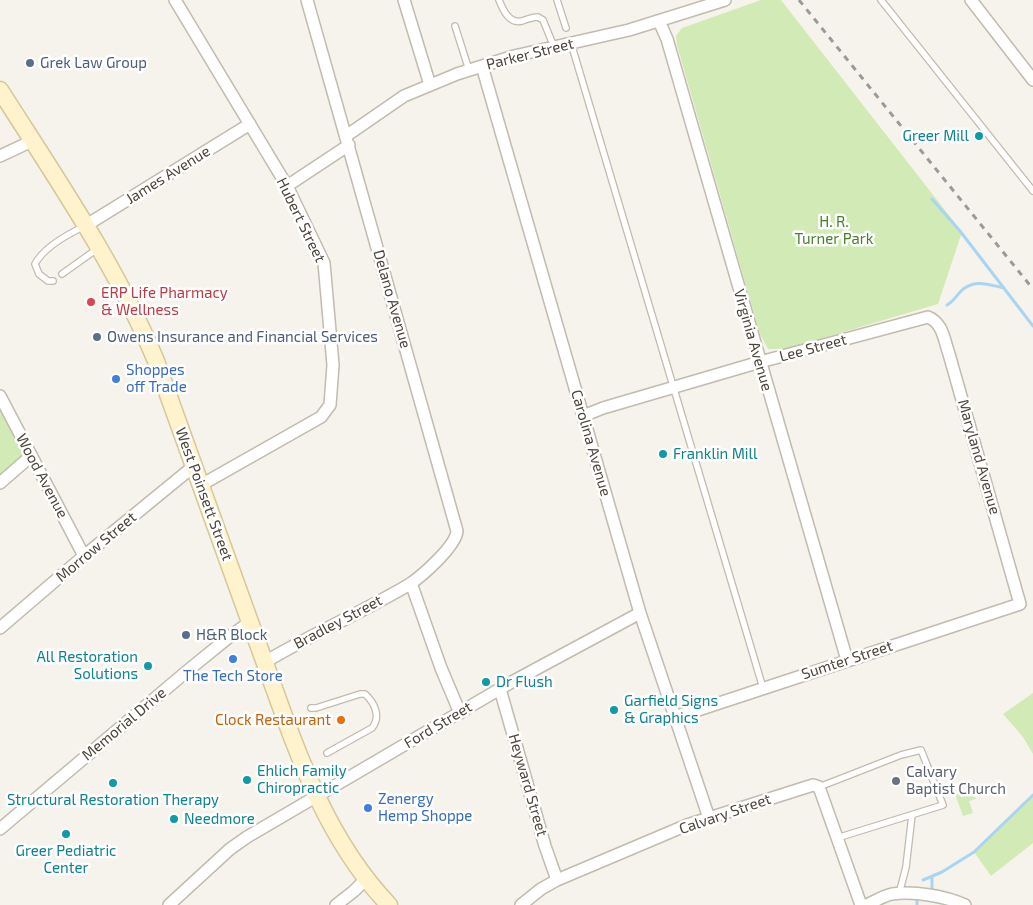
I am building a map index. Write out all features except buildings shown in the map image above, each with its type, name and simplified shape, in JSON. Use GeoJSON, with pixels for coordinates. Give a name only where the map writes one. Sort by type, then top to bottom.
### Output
{"type":"FeatureCollection","features":[{"type":"Feature","properties":{"kind":"main road","name":"West Poinsett Street"},"geometry":{"type":"LineString","coordinates":[[1,95],[85,226],[122,288],[143,329],[316,797],[341,844],[389,905]]}},
{"type":"Feature","properties":{"kind":"street","name":"Hubert Street"},"geometry":{"type":"LineString","coordinates":[[175,0],[287,186],[324,263],[333,365],[330,405],[321,417],[201,485]]}},
{"type":"Feature","properties":{"kind":"street","name":"Delano Avenue"},"geometry":{"type":"LineString","coordinates":[[307,0],[457,530],[455,540],[411,583]]}},
{"type":"Feature","properties":{"kind":"street"},"geometry":{"type":"LineString","coordinates":[[404,0],[430,85]]}},
{"type":"Feature","properties":{"kind":"street","name":"Parker Street"},"geometry":{"type":"LineString","coordinates":[[287,186],[404,96],[468,70],[514,56],[629,30],[726,0]]}},
{"type":"Feature","properties":{"kind":"street"},"geometry":{"type":"LineString","coordinates":[[973,1],[1033,80]]}},
{"type":"Feature","properties":{"kind":"street","name":"Virginia Avenue"},"geometry":{"type":"LineString","coordinates":[[660,21],[667,39],[847,660]]}},
{"type":"Feature","properties":{"kind":"street","name":"Carolina Avenue"},"geometry":{"type":"LineString","coordinates":[[482,66],[640,613],[708,818]]}},
{"type":"Feature","properties":{"kind":"street","name":"James Avenue"},"geometry":{"type":"LineString","coordinates":[[85,226],[250,124]]}},
{"type":"Feature","properties":{"kind":"street"},"geometry":{"type":"LineString","coordinates":[[0,156],[32,141]]}},
{"type":"Feature","properties":{"kind":"street","name":"Lee Street"},"geometry":{"type":"LineString","coordinates":[[584,416],[603,408],[760,362],[928,317]]}},
{"type":"Feature","properties":{"kind":"street","name":"Maryland Avenue"},"geometry":{"type":"LineString","coordinates":[[928,317],[940,326],[1020,604]]}},
{"type":"Feature","properties":{"kind":"street","name":"Wood Avenue"},"geometry":{"type":"LineString","coordinates":[[0,396],[84,556]]}},
{"type":"Feature","properties":{"kind":"street"},"geometry":{"type":"LineString","coordinates":[[0,483],[32,456]]}},
{"type":"Feature","properties":{"kind":"street","name":"Morrow Street"},"geometry":{"type":"LineString","coordinates":[[0,628],[194,466]]}},
{"type":"Feature","properties":{"kind":"street"},"geometry":{"type":"LineString","coordinates":[[411,583],[441,668],[460,712]]}},
{"type":"Feature","properties":{"kind":"street","name":"Bradley Street"},"geometry":{"type":"LineString","coordinates":[[265,662],[411,583]]}},
{"type":"Feature","properties":{"kind":"street","name":"Sumter Street"},"geometry":{"type":"LineString","coordinates":[[675,716],[1020,604]]}},
{"type":"Feature","properties":{"kind":"street","name":"Ford Street"},"geometry":{"type":"LineString","coordinates":[[169,905],[230,849],[460,712],[640,613]]}},
{"type":"Feature","properties":{"kind":"street","name":"Memorial Drive"},"geometry":{"type":"LineString","coordinates":[[0,829],[198,662],[250,622]]}},
{"type":"Feature","properties":{"kind":"street","name":"Heyward Street"},"geometry":{"type":"LineString","coordinates":[[500,689],[557,880]]}},
{"type":"Feature","properties":{"kind":"street"},"geometry":{"type":"LineString","coordinates":[[819,786],[861,905]]}},
{"type":"Feature","properties":{"kind":"street","name":"Calvary Street"},"geometry":{"type":"LineString","coordinates":[[521,905],[541,889],[557,880],[687,825],[792,791],[819,786]]}},
{"type":"Feature","properties":{"kind":"street"},"geometry":{"type":"LineString","coordinates":[[342,903],[367,878]]}},
{"type":"Feature","properties":{"kind":"street"},"geometry":{"type":"LineString","coordinates":[[867,905],[883,897],[899,894],[925,895],[965,905]]}},
{"type":"Feature","properties":{"kind":"lane"},"geometry":{"type":"LineString","coordinates":[[499,0],[504,12],[511,20],[516,21],[538,16],[543,20],[554,47]]}},
{"type":"Feature","properties":{"kind":"lane"},"geometry":{"type":"LineString","coordinates":[[557,0],[566,28]]}},
{"type":"Feature","properties":{"kind":"lane"},"geometry":{"type":"LineString","coordinates":[[882,0],[1033,191]]}},
{"type":"Feature","properties":{"kind":"lane"},"geometry":{"type":"LineString","coordinates":[[455,26],[468,70]]}},
{"type":"Feature","properties":{"kind":"lane"},"geometry":{"type":"LineString","coordinates":[[571,43],[763,688]]}},
{"type":"Feature","properties":{"kind":"lane"},"geometry":{"type":"LineString","coordinates":[[53,281],[48,281],[39,274],[36,264],[38,259],[54,244],[75,230],[85,226]]}},
{"type":"Feature","properties":{"kind":"lane"},"geometry":{"type":"LineString","coordinates":[[62,274],[98,248]]}},
{"type":"Feature","properties":{"kind":"lane"},"geometry":{"type":"LineString","coordinates":[[311,708],[366,694],[376,709],[376,724],[372,728],[327,753]]}},
{"type":"Feature","properties":{"kind":"lane"},"geometry":{"type":"LineString","coordinates":[[819,786],[901,755],[921,750],[944,805],[837,838]]}},
{"type":"Feature","properties":{"kind":"lane"},"geometry":{"type":"LineString","coordinates":[[899,894],[906,867],[912,815]]}},
{"type":"Feature","properties":{"kind":"green space","name":"H. R. Turner Park"},"geometry":{"type":"Polygon","coordinates":[[[761,0],[781,0],[962,232],[938,304],[786,349],[768,349],[760,334],[676,36],[682,28],[761,0]]]}},
{"type":"Feature","properties":{"kind":"green space"},"geometry":{"type":"Polygon","coordinates":[[[0,408],[27,456],[0,478],[0,408]]]}},
{"type":"Feature","properties":{"kind":"green space"},"geometry":{"type":"Polygon","coordinates":[[[1033,693],[1033,754],[1023,737],[1003,714],[1033,693]]]}},
{"type":"Feature","properties":{"kind":"green space"},"geometry":{"type":"Polygon","coordinates":[[[973,788],[976,799],[969,801],[973,813],[963,816],[955,794],[973,788]]]}},
{"type":"Feature","properties":{"kind":"green space"},"geometry":{"type":"Polygon","coordinates":[[[1033,795],[1033,843],[991,876],[974,852],[1033,795]]]}},
{"type":"Feature","properties":{"kind":"waterway"},"geometry":{"type":"LineString","coordinates":[[932,199],[960,231],[1033,326]]}},
{"type":"Feature","properties":{"kind":"waterway"},"geometry":{"type":"LineString","coordinates":[[947,305],[961,291],[971,285],[988,284],[1004,288]]}},
{"type":"Feature","properties":{"kind":"waterway"},"geometry":{"type":"LineString","coordinates":[[923,880],[942,872],[974,852],[1033,795]]}},
{"type":"Feature","properties":{"kind":"waterway"},"geometry":{"type":"LineString","coordinates":[[932,876],[932,889]]}},
{"type":"Feature","properties":{"kind":"waterway"},"geometry":{"type":"LineString","coordinates":[[917,899],[917,905]]}},
{"type":"Feature","properties":{"kind":"railway"},"geometry":{"type":"LineString","coordinates":[[799,0],[1033,289]]}},
{"type":"Feature","properties":{"kind":"place","name":"Grek Law Group"},"geometry":{"type":"Point","coordinates":[30,63]}},
{"type":"Feature","properties":{"kind":"place","name":"Greer Mill"},"geometry":{"type":"Point","coordinates":[979,136]}},
{"type":"Feature","properties":{"kind":"place","name":"ERP Life Pharmacy & Wellness"},"geometry":{"type":"Point","coordinates":[91,302]}},
{"type":"Feature","properties":{"kind":"place","name":"Owens Insurance and Financial Services"},"geometry":{"type":"Point","coordinates":[97,337]}},
{"type":"Feature","properties":{"kind":"place","name":"Shoppes off Trade"},"geometry":{"type":"Point","coordinates":[116,379]}},
{"type":"Feature","properties":{"kind":"place","name":"Franklin Mill"},"geometry":{"type":"Point","coordinates":[663,454]}},
{"type":"Feature","properties":{"kind":"place","name":"H&R Block"},"geometry":{"type":"Point","coordinates":[186,635]}},
{"type":"Feature","properties":{"kind":"place","name":"The Tech Store"},"geometry":{"type":"Point","coordinates":[233,659]}},
{"type":"Feature","properties":{"kind":"place","name":"All Restoration Solutions"},"geometry":{"type":"Point","coordinates":[148,666]}},
{"type":"Feature","properties":{"kind":"place","name":"Dr Flush"},"geometry":{"type":"Point","coordinates":[486,682]}},
{"type":"Feature","properties":{"kind":"place","name":"Garfield Signs & Graphics"},"geometry":{"type":"Point","coordinates":[614,710]}},
{"type":"Feature","properties":{"kind":"place","name":"Clock Restaurant"},"geometry":{"type":"Point","coordinates":[341,720]}},
{"type":"Feature","properties":{"kind":"place","name":"Ehlich Family Chiropractic"},"geometry":{"type":"Point","coordinates":[247,780]}},
{"type":"Feature","properties":{"kind":"place","name":"Calvary Baptist Church"},"geometry":{"type":"Point","coordinates":[896,781]}},
{"type":"Feature","properties":{"kind":"place","name":"Structural Restoration Therapy"},"geometry":{"type":"Point","coordinates":[113,783]}},
{"type":"Feature","properties":{"kind":"place","name":"Zenergy Hemp Shoppe"},"geometry":{"type":"Point","coordinates":[368,808]}},
{"type":"Feature","properties":{"kind":"place","name":"Needmore"},"geometry":{"type":"Point","coordinates":[174,819]}},
{"type":"Feature","properties":{"kind":"place","name":"Greer Pediatric Center"},"geometry":{"type":"Point","coordinates":[66,834]}}]}
